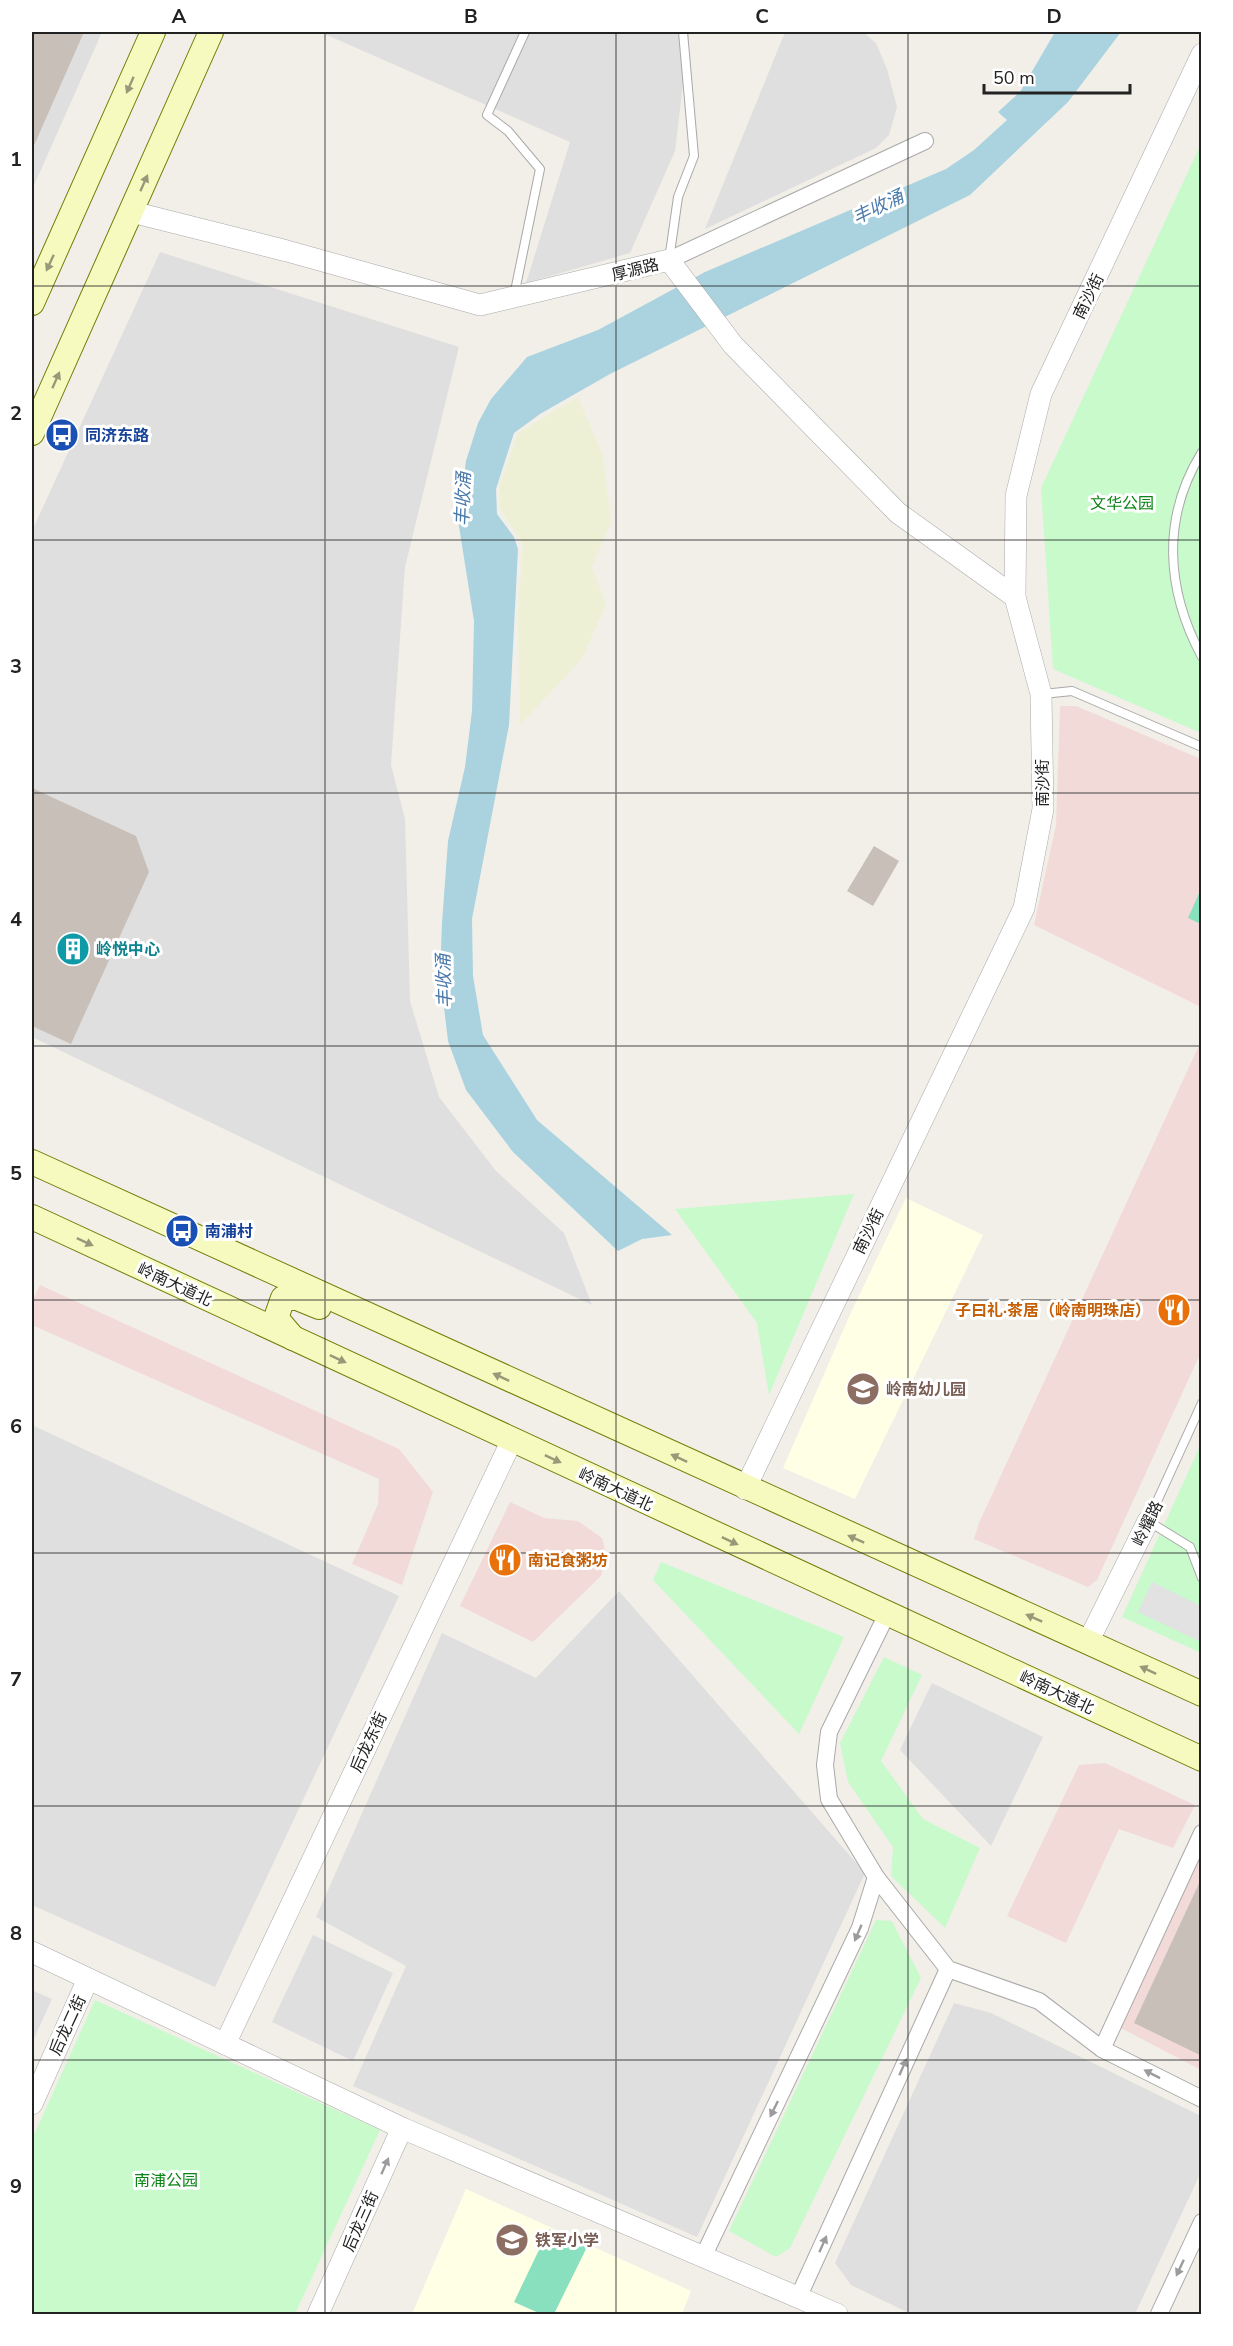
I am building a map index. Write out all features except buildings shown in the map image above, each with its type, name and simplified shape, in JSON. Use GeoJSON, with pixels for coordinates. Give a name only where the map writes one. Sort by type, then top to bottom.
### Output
{"type":"FeatureCollection","features":[{"type":"Feature","properties":{"kind":"main road"},"geometry":{"type":"LineString","coordinates":[[32,303],[153,32]]}},
{"type":"Feature","properties":{"kind":"main road"},"geometry":{"type":"LineString","coordinates":[[32,433],[211,32]]}},
{"type":"Feature","properties":{"kind":"main road"},"geometry":{"type":"LineString","coordinates":[[32,1162],[745,1489],[1202,1694]]}},
{"type":"Feature","properties":{"kind":"main road","name":"岭南大道北"},"geometry":{"type":"LineString","coordinates":[[32,1217],[1202,1759]]}},
{"type":"Feature","properties":{"kind":"main road"},"geometry":{"type":"LineString","coordinates":[[294,1339],[276,1318],[283,1298],[306,1301],[365,1329],[400,1331]]}},
{"type":"Feature","properties":{"kind":"street","name":"南沙街"},"geometry":{"type":"LineString","coordinates":[[745,1489],[1024,908],[1043,809],[1041,694],[1014,597],[1016,496],[1041,394],[1202,54]]}},
{"type":"Feature","properties":{"kind":"street"},"geometry":{"type":"LineString","coordinates":[[669,260],[925,141]]}},
{"type":"Feature","properties":{"kind":"street","name":"厚源路"},"geometry":{"type":"LineString","coordinates":[[132,212],[287,251],[480,305],[669,260],[733,345],[898,513],[1014,597]]}},
{"type":"Feature","properties":{"kind":"street","name":"后龙东街"},"geometry":{"type":"LineString","coordinates":[[225,2044],[512,1440]]}},
{"type":"Feature","properties":{"kind":"street","name":"岭耀路"},"geometry":{"type":"LineString","coordinates":[[1088,1642],[1148,1521]]}},
{"type":"Feature","properties":{"kind":"street"},"geometry":{"type":"LineString","coordinates":[[887,1614],[829,1732],[825,1765],[829,1798],[876,1877],[948,1969],[1039,2001],[1102,2049],[1202,2099]]}},
{"type":"Feature","properties":{"kind":"street"},"geometry":{"type":"LineString","coordinates":[[1102,2049],[1202,1833]]}},
{"type":"Feature","properties":{"kind":"street"},"geometry":{"type":"LineString","coordinates":[[703,2257],[861,1928],[876,1877]]}},
{"type":"Feature","properties":{"kind":"street"},"geometry":{"type":"LineString","coordinates":[[32,1953],[402,2128],[837,2314]]}},
{"type":"Feature","properties":{"kind":"street"},"geometry":{"type":"LineString","coordinates":[[798,2298],[948,1969]]}},
{"type":"Feature","properties":{"kind":"street","name":"后龙二街"},"geometry":{"type":"LineString","coordinates":[[32,2104],[88,1979]]}},
{"type":"Feature","properties":{"kind":"street","name":"后龙三街"},"geometry":{"type":"LineString","coordinates":[[318,2314],[402,2128]]}},
{"type":"Feature","properties":{"kind":"street"},"geometry":{"type":"LineString","coordinates":[[1159,2314],[1202,2222]]}},
{"type":"Feature","properties":{"kind":"lane"},"geometry":{"type":"LineString","coordinates":[[514,296],[540,169],[508,131],[487,115],[525,32]]}},
{"type":"Feature","properties":{"kind":"lane"},"geometry":{"type":"LineString","coordinates":[[669,260],[678,197],[694,156],[683,32]]}},
{"type":"Feature","properties":{"kind":"lane"},"geometry":{"type":"LineString","coordinates":[[1202,452],[1190,471],[1172,532],[1177,595],[1202,657]]}},
{"type":"Feature","properties":{"kind":"lane"},"geometry":{"type":"LineString","coordinates":[[1041,694],[1072,691],[1202,747]]}},
{"type":"Feature","properties":{"kind":"lane","name":"岭耀路"},"geometry":{"type":"LineString","coordinates":[[1148,1521],[1202,1403]]}},
{"type":"Feature","properties":{"kind":"lane"},"geometry":{"type":"LineString","coordinates":[[1148,1521],[1190,1547],[1202,1578]]}},
{"type":"Feature","properties":{"kind":"shaded area"},"geometry":{"type":"Polygon","coordinates":[[[32,32],[102,32],[32,190],[32,32]]]}},
{"type":"Feature","properties":{"kind":"shaded area"},"geometry":{"type":"Polygon","coordinates":[[[320,32],[689,32],[675,151],[630,253],[526,283],[570,142],[320,32]]]}},
{"type":"Feature","properties":{"kind":"shaded area"},"geometry":{"type":"Polygon","coordinates":[[[785,32],[863,32],[876,43],[887,69],[897,107],[889,135],[876,148],[705,229],[785,32]]]}},
{"type":"Feature","properties":{"kind":"shaded area"},"geometry":{"type":"Polygon","coordinates":[[[160,252],[459,347],[405,567],[391,765],[405,819],[410,1001],[439,1097],[496,1171],[564,1233],[592,1305],[32,1037],[32,531],[160,252]]]}},
{"type":"Feature","properties":{"kind":"shaded area"},"geometry":{"type":"Polygon","coordinates":[[[578,397],[603,456],[611,522],[592,567],[606,604],[582,659],[520,725],[518,613],[523,544],[500,509],[500,485],[518,433],[578,397]]]}},
{"type":"Feature","properties":{"kind":"shaded area"},"geometry":{"type":"Polygon","coordinates":[[[1060,706],[1076,706],[1201,759],[1201,1007],[1034,925],[1056,825],[1060,706]]]}},
{"type":"Feature","properties":{"kind":"shaded area"},"geometry":{"type":"Polygon","coordinates":[[[1201,1041],[1201,1352],[1097,1580],[1088,1587],[974,1539],[979,1523],[1201,1041]]]}},
{"type":"Feature","properties":{"kind":"shaded area","name":"岭南幼儿园"},"geometry":{"type":"Polygon","coordinates":[[[906,1198],[983,1235],[855,1499],[783,1468],[852,1310],[906,1198]]]}},
{"type":"Feature","properties":{"kind":"shaded area"},"geometry":{"type":"Polygon","coordinates":[[[40,1285],[399,1449],[433,1492],[402,1585],[352,1564],[378,1504],[379,1479],[32,1325],[32,1302],[40,1285]]]}},
{"type":"Feature","properties":{"kind":"shaded area"},"geometry":{"type":"Polygon","coordinates":[[[32,1425],[399,1596],[215,1987],[32,1905],[32,1425]]]}},
{"type":"Feature","properties":{"kind":"shaded area"},"geometry":{"type":"Polygon","coordinates":[[[510,1502],[544,1518],[578,1521],[602,1538],[606,1553],[601,1576],[533,1642],[460,1606],[510,1502]]]}},
{"type":"Feature","properties":{"kind":"shaded area"},"geometry":{"type":"Polygon","coordinates":[[[1152,1582],[1201,1606],[1201,1642],[1138,1612],[1152,1582]]]}},
{"type":"Feature","properties":{"kind":"shaded area"},"geometry":{"type":"Polygon","coordinates":[[[619,1591],[865,1873],[697,2237],[353,2086],[406,1966],[316,1917],[442,1633],[536,1678],[619,1591]]]}},
{"type":"Feature","properties":{"kind":"shaded area"},"geometry":{"type":"Polygon","coordinates":[[[932,1683],[1043,1737],[991,1846],[900,1750],[932,1683]]]}},
{"type":"Feature","properties":{"kind":"shaded area"},"geometry":{"type":"Polygon","coordinates":[[[1105,1763],[1195,1805],[1173,1848],[1119,1829],[1066,1943],[1007,1916],[1079,1765],[1105,1763]]]}},
{"type":"Feature","properties":{"kind":"shaded area"},"geometry":{"type":"Polygon","coordinates":[[[1201,1855],[1201,2070],[1119,2027],[1201,1855]]]}},
{"type":"Feature","properties":{"kind":"shaded area"},"geometry":{"type":"Polygon","coordinates":[[[313,1935],[393,1973],[353,2061],[272,2022],[313,1935]]]}},
{"type":"Feature","properties":{"kind":"shaded area"},"geometry":{"type":"Polygon","coordinates":[[[32,1990],[52,1999],[32,2043],[32,1990]]]}},
{"type":"Feature","properties":{"kind":"shaded area"},"geometry":{"type":"Polygon","coordinates":[[[954,2003],[991,2013],[1201,2116],[1201,2172],[1135,2314],[911,2314],[851,2285],[835,2263],[954,2003]]]}},
{"type":"Feature","properties":{"kind":"shaded area","name":"铁军小学"},"geometry":{"type":"Polygon","coordinates":[[[466,2189],[691,2291],[682,2314],[412,2314],[466,2189]]]}},
{"type":"Feature","properties":{"kind":"green space","name":"文华公园"},"geometry":{"type":"Polygon","coordinates":[[[1201,144],[1201,733],[1053,669],[1041,488],[1201,144]]]}},
{"type":"Feature","properties":{"kind":"green space"},"geometry":{"type":"Polygon","coordinates":[[[1201,889],[1202,924],[1188,918],[1201,889]]]}},
{"type":"Feature","properties":{"kind":"green space"},"geometry":{"type":"Polygon","coordinates":[[[854,1194],[769,1395],[757,1323],[675,1209],[854,1194]]]}},
{"type":"Feature","properties":{"kind":"green space"},"geometry":{"type":"Polygon","coordinates":[[[1201,1444],[1201,1653],[1122,1617],[1201,1444]]]}},
{"type":"Feature","properties":{"kind":"green space"},"geometry":{"type":"Polygon","coordinates":[[[661,1562],[844,1637],[799,1734],[653,1580],[661,1562]]]}},
{"type":"Feature","properties":{"kind":"green space"},"geometry":{"type":"Polygon","coordinates":[[[884,1657],[922,1675],[881,1761],[923,1819],[980,1848],[945,1928],[891,1876],[893,1847],[848,1782],[840,1743],[884,1657]]]}},
{"type":"Feature","properties":{"kind":"green space"},"geometry":{"type":"Polygon","coordinates":[[[876,1920],[892,1921],[921,1978],[790,2248],[776,2257],[729,2231],[876,1920]]]}},
{"type":"Feature","properties":{"kind":"green space","name":"南浦公园"},"geometry":{"type":"Polygon","coordinates":[[[95,2000],[380,2130],[295,2314],[32,2314],[32,2139],[95,2000]]]}},
{"type":"Feature","properties":{"kind":"green space"},"geometry":{"type":"Polygon","coordinates":[[[549,2229],[587,2247],[554,2314],[541,2314],[514,2302],[549,2229]]]}},
{"type":"Feature","properties":{"kind":"water","name":"丰收涌"},"geometry":{"type":"Polygon","coordinates":[[[1055,32],[1121,32],[1068,102],[970,195],[610,374],[540,414],[514,433],[496,489],[497,514],[514,537],[518,549],[509,725],[472,919],[473,976],[483,1035],[537,1120],[672,1235],[642,1239],[618,1251],[513,1152],[466,1090],[448,1041],[440,973],[442,923],[448,841],[465,767],[472,711],[474,621],[458,520],[466,461],[478,423],[491,399],[527,357],[598,330],[705,272],[946,169],[974,150],[1007,120],[998,112],[1020,92],[1055,32]]]}},
{"type":"Feature","properties":{"kind":"place","name":"同济东路"},"geometry":{"type":"Point","coordinates":[62,435]}},
{"type":"Feature","properties":{"kind":"place","name":"岭悦中心"},"geometry":{"type":"Point","coordinates":[73,949]}},
{"type":"Feature","properties":{"kind":"place","name":"南浦村"},"geometry":{"type":"Point","coordinates":[182,1231]}},
{"type":"Feature","properties":{"kind":"place","name":"子曰礼·茶居（岭南明珠店）"},"geometry":{"type":"Point","coordinates":[1174,1310]}},
{"type":"Feature","properties":{"kind":"place","name":"岭南幼儿园"},"geometry":{"type":"Point","coordinates":[863,1389]}},
{"type":"Feature","properties":{"kind":"place","name":"南记食粥坊"},"geometry":{"type":"Point","coordinates":[505,1560]}},
{"type":"Feature","properties":{"kind":"place","name":"铁军小学"},"geometry":{"type":"Point","coordinates":[512,2240]}}]}
